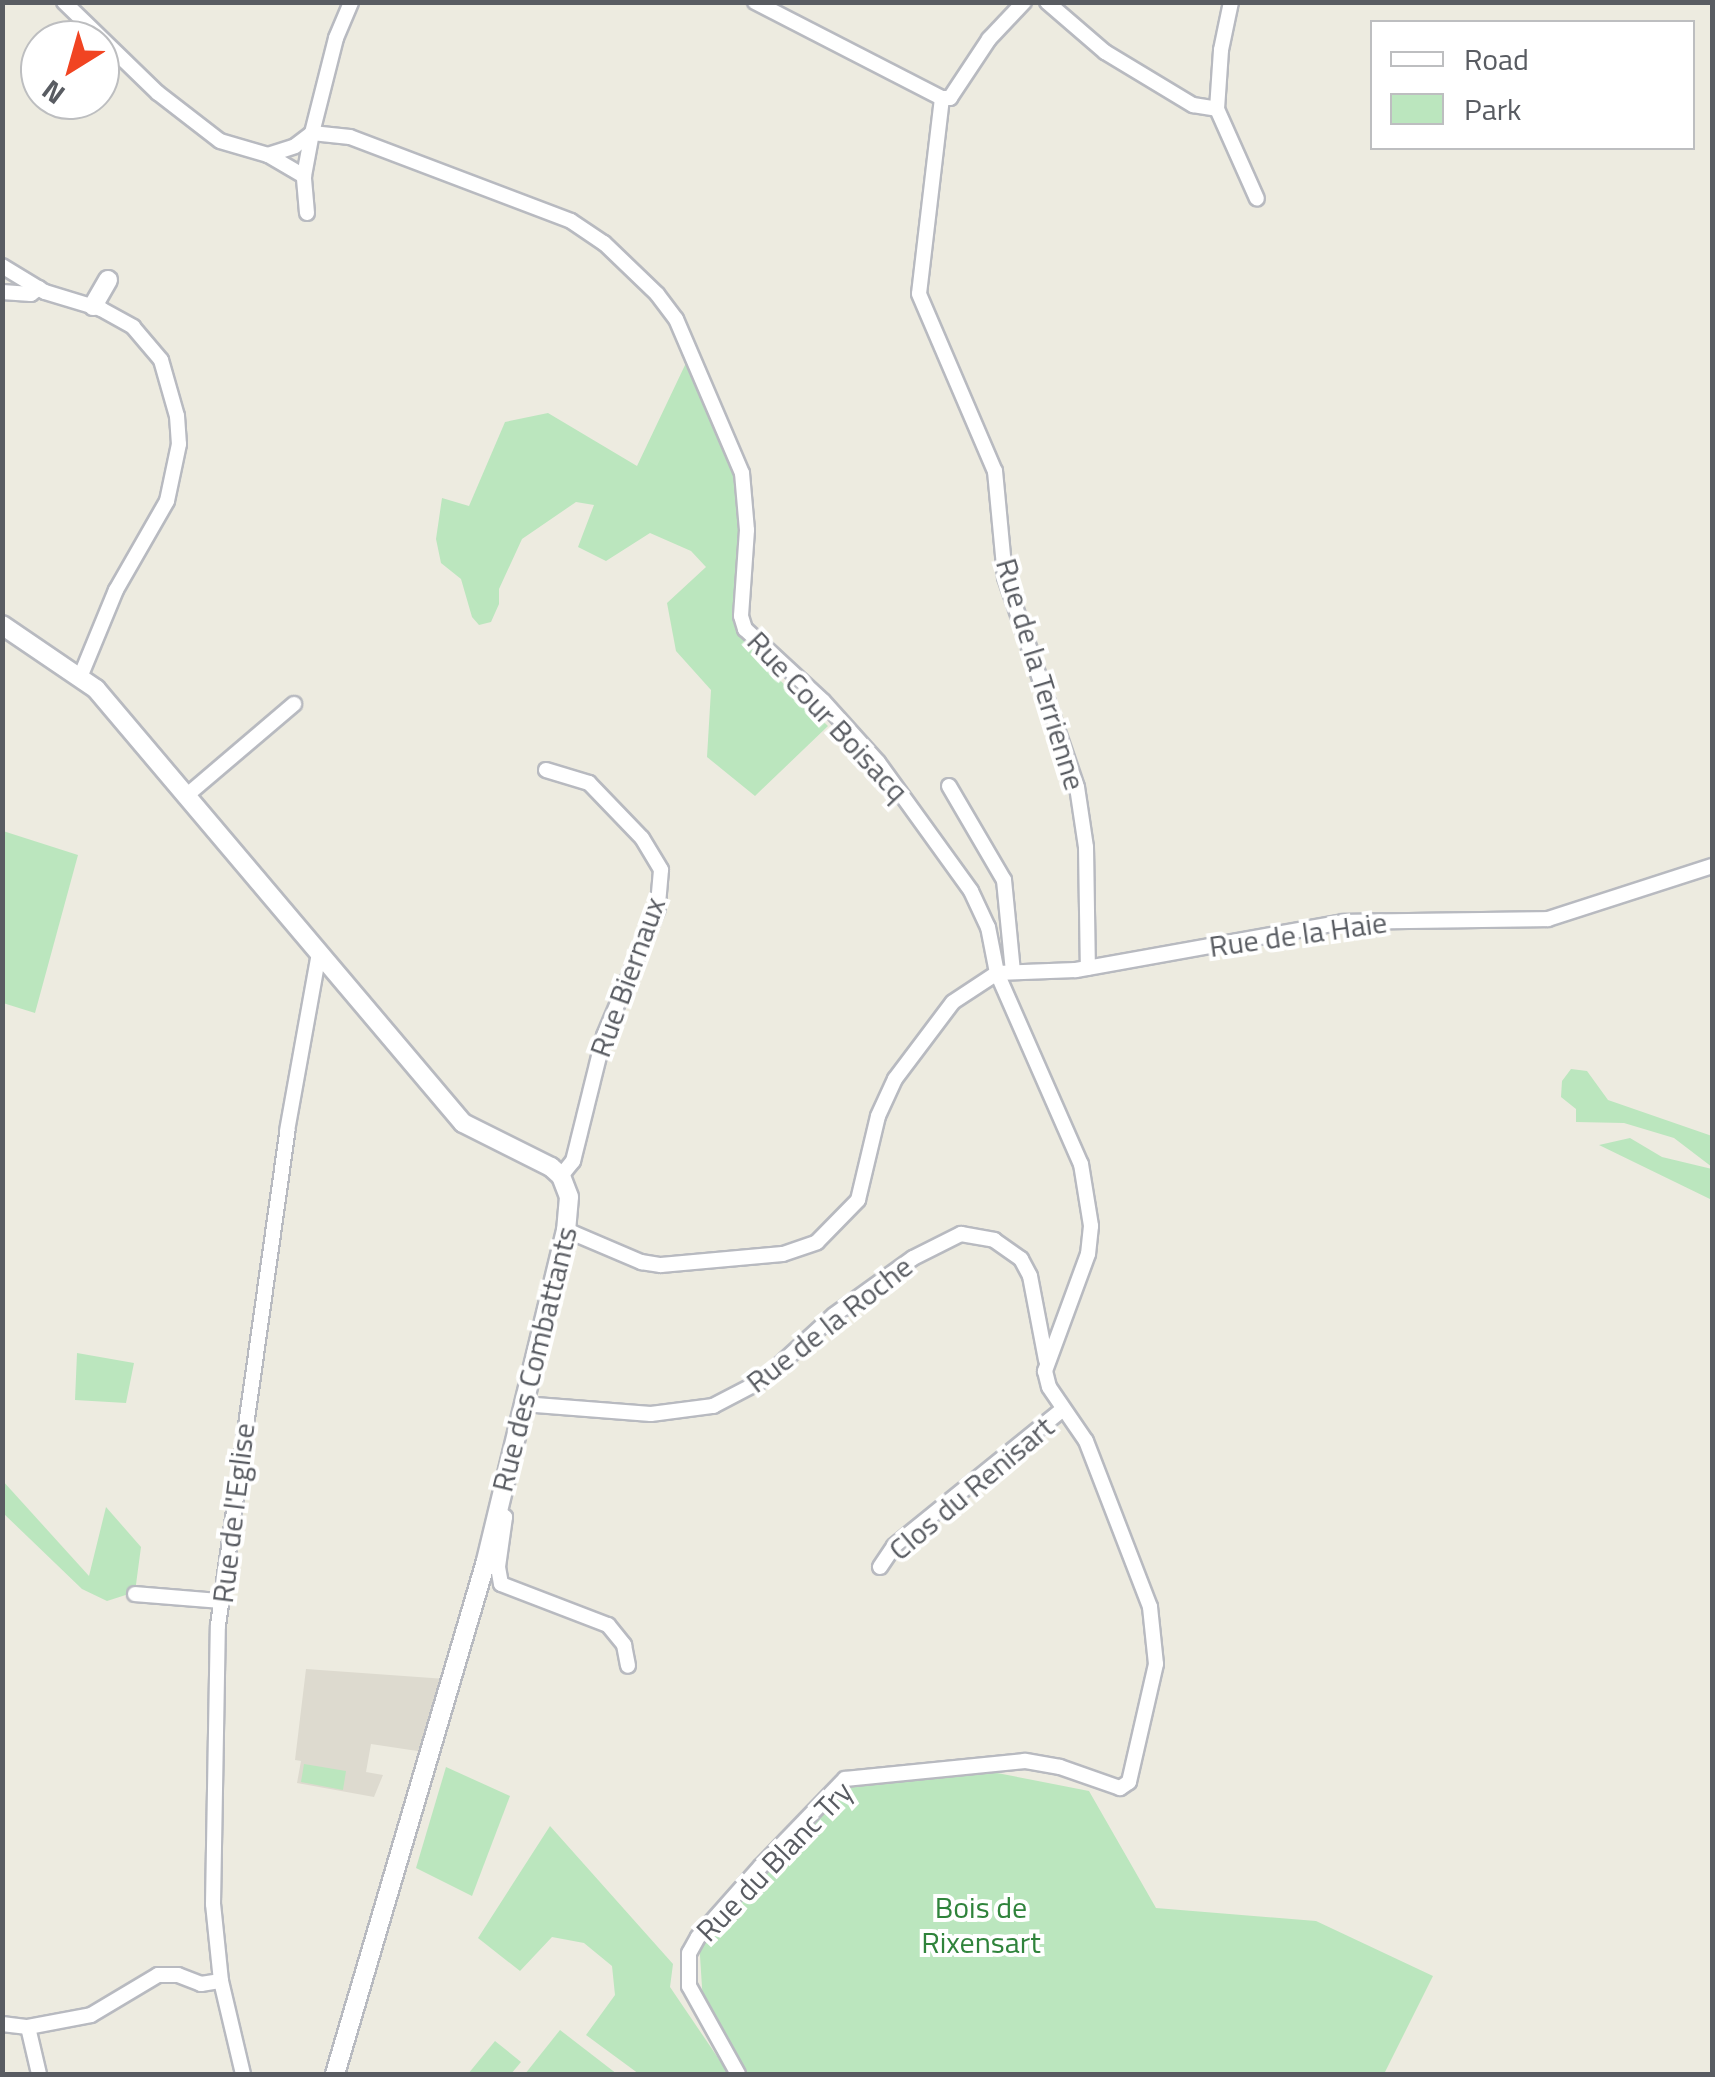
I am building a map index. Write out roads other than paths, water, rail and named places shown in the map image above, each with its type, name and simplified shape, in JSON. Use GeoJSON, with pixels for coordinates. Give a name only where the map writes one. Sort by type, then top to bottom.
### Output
{"type":"FeatureCollection","features":[{"type":"Feature","properties":{"kind":"street"},"geometry":{"type":"LineString","coordinates":[[307,213],[304,176],[312,134],[336,38],[351,2]]}},
{"type":"Feature","properties":{"kind":"street"},"geometry":{"type":"LineString","coordinates":[[755,2],[942,98],[950,98],[990,39],[1024,2]]}},
{"type":"Feature","properties":{"kind":"street"},"geometry":{"type":"LineString","coordinates":[[1046,2],[1104,52],[1193,105],[1217,109]]}},
{"type":"Feature","properties":{"kind":"street"},"geometry":{"type":"LineString","coordinates":[[1231,2],[1220,50],[1217,109],[1257,198]]}},
{"type":"Feature","properties":{"kind":"street"},"geometry":{"type":"LineString","coordinates":[[120,59],[202,130],[220,141],[268,154],[304,176]]}},
{"type":"Feature","properties":{"kind":"street","name":"Rue de la Terrienne"},"geometry":{"type":"LineString","coordinates":[[942,98],[919,294],[995,471],[1006,577],[1077,787],[1086,847],[1088,968]]}},
{"type":"Feature","properties":{"kind":"street"},"geometry":{"type":"LineString","coordinates":[[268,154],[296,146],[312,134]]}},
{"type":"Feature","properties":{"kind":"street","name":"Rue Cour Boisacq"},"geometry":{"type":"LineString","coordinates":[[312,134],[350,137],[542,206],[604,243],[657,294],[676,320],[742,472],[747,530],[741,616],[745,629],[823,701],[896,784],[979,906],[997,973],[1081,1164],[1088,1200],[1088,1254],[1078,1290],[1046,1360]]}},
{"type":"Feature","properties":{"kind":"street"},"geometry":{"type":"LineString","coordinates":[[2,266],[40,288],[117,316],[152,344],[168,382],[179,444],[167,500],[101,622],[81,675]]}},
{"type":"Feature","properties":{"kind":"street"},"geometry":{"type":"LineString","coordinates":[[93,306],[108,280]]}},
{"type":"Feature","properties":{"kind":"street"},"geometry":{"type":"LineString","coordinates":[[2,292],[30,294],[40,288]]}},
{"type":"Feature","properties":{"kind":"street"},"geometry":{"type":"LineString","coordinates":[[2,625],[81,675],[463,1122],[561,1176]]}},
{"type":"Feature","properties":{"kind":"street"},"geometry":{"type":"LineString","coordinates":[[186,796],[294,704]]}},
{"type":"Feature","properties":{"kind":"street","name":"Rue Biernaux"},"geometry":{"type":"LineString","coordinates":[[546,770],[589,782],[649,846],[660,870],[658,908],[604,1036],[573,1161],[561,1176]]}},
{"type":"Feature","properties":{"kind":"street"},"geometry":{"type":"LineString","coordinates":[[949,786],[1004,880],[1014,971]]}},
{"type":"Feature","properties":{"kind":"street","name":"Rue de la Haie"},"geometry":{"type":"LineString","coordinates":[[997,973],[1088,968],[1344,922],[1548,919],[1712,866]]}},
{"type":"Feature","properties":{"kind":"street","name":"Rue de l'Eglise"},"geometry":{"type":"LineString","coordinates":[[244,2074],[221,1981],[212,1904],[220,1601],[287,1132],[319,954]]}},
{"type":"Feature","properties":{"kind":"street"},"geometry":{"type":"LineString","coordinates":[[566,1230],[641,1262],[661,1265],[783,1254],[817,1242],[858,1200],[878,1116],[895,1078],[953,1002],[997,973]]}},
{"type":"Feature","properties":{"kind":"street","name":"Rue des Combattants"},"geometry":{"type":"LineString","coordinates":[[336,2074],[427,1773],[524,1404],[570,1207],[561,1176]]}},
{"type":"Feature","properties":{"kind":"street","name":"Rue de la Roche"},"geometry":{"type":"LineString","coordinates":[[524,1404],[650,1414],[713,1406],[762,1380],[834,1315],[914,1258],[961,1234],[994,1240],[1021,1259],[1030,1276],[1046,1360]]}},
{"type":"Feature","properties":{"kind":"street","name":"Rue du Blanc Try"},"geometry":{"type":"LineString","coordinates":[[738,2074],[690,1986],[689,1954],[761,1866],[844,1779],[1026,1762],[1060,1766],[1120,1788],[1130,1782],[1155,1678],[1154,1624],[1133,1554],[1092,1456],[1049,1387],[1046,1360]]}},
{"type":"Feature","properties":{"kind":"street","name":"Clos du Renisart"},"geometry":{"type":"LineString","coordinates":[[880,1567],[894,1546],[1063,1410]]}},
{"type":"Feature","properties":{"kind":"street"},"geometry":{"type":"LineString","coordinates":[[497,1511],[505,1517],[498,1567],[501,1584],[608,1624],[624,1645],[628,1666]]}},
{"type":"Feature","properties":{"kind":"street"},"geometry":{"type":"LineString","coordinates":[[136,1594],[220,1601]]}},
{"type":"Feature","properties":{"kind":"street"},"geometry":{"type":"LineString","coordinates":[[2,2024],[28,2027],[98,2012],[154,1976],[178,1976],[202,1984],[221,1981]]}},
{"type":"Feature","properties":{"kind":"street"},"geometry":{"type":"LineString","coordinates":[[28,2027],[39,2074]]}},
{"type":"Feature","properties":{"kind":"park label","name":"Bois de Rixensart"},"geometry":{"type":"Point","coordinates":[981,1924]}}]}
